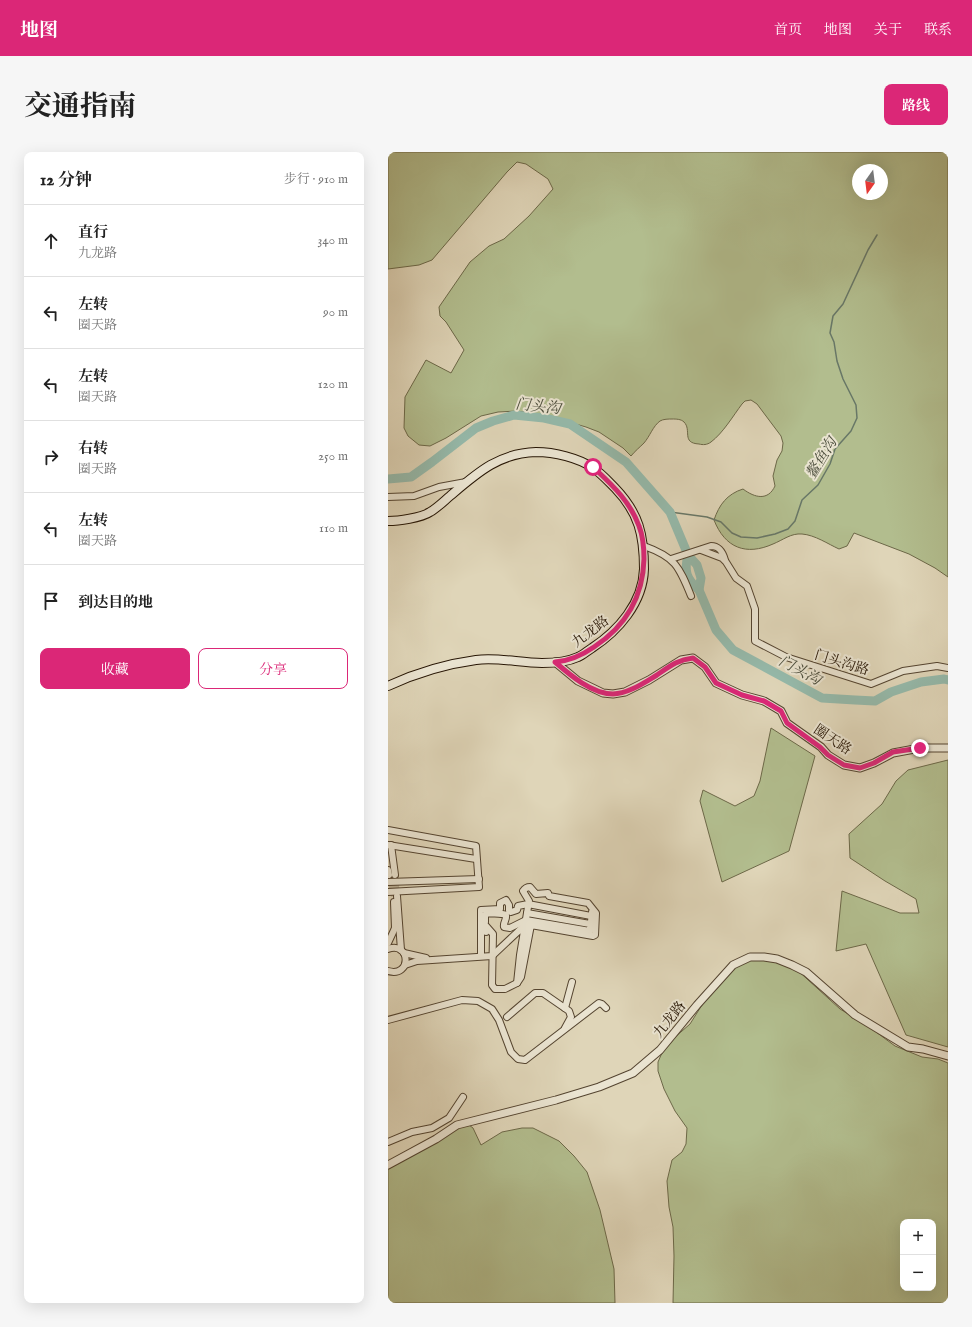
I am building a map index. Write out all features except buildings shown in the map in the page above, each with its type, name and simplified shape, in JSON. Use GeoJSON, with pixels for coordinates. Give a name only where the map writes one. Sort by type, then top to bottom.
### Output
{"type":"FeatureCollection","features":[{"type":"Feature","properties":{"kind":"main road","name":"九龙路"},"geometry":{"type":"LineString","coordinates":[[388,521],[399,521],[429,513],[488,465],[512,456],[537,452],[567,456],[593,467],[615,488],[630,506],[640,527],[644,546],[643,574],[638,597],[625,619],[615,631],[579,657],[566,661],[543,663],[478,660],[450,664],[409,676],[388,686]]}},
{"type":"Feature","properties":{"kind":"street"},"geometry":{"type":"LineString","coordinates":[[388,497],[414,496],[439,487],[466,482]]}},
{"type":"Feature","properties":{"kind":"street"},"geometry":{"type":"LineString","coordinates":[[644,546],[671,559],[682,573],[691,596]]}},
{"type":"Feature","properties":{"kind":"street","name":"门头沟路"},"geometry":{"type":"LineString","coordinates":[[671,559],[701,550],[717,556],[726,562],[736,578],[746,586],[749,591],[755,609],[755,641],[786,657],[871,684],[903,670],[937,666],[948,668]]}},
{"type":"Feature","properties":{"kind":"street","name":"圈天路"},"geometry":{"type":"LineString","coordinates":[[555,662],[578,681],[603,693],[613,694],[625,692],[649,680],[681,660],[693,658],[705,667],[716,683],[742,695],[764,701],[781,711],[787,723],[820,747],[828,755],[844,765],[860,768],[874,763],[893,752],[920,748],[948,748]]}},
{"type":"Feature","properties":{"kind":"street"},"geometry":{"type":"LineString","coordinates":[[388,830],[476,846],[479,879],[479,887],[388,892]]}},
{"type":"Feature","properties":{"kind":"street"},"geometry":{"type":"LineString","coordinates":[[391,873],[389,845],[476,859]]}},
{"type":"Feature","properties":{"kind":"street"},"geometry":{"type":"LineString","coordinates":[[388,882],[479,879]]}},
{"type":"Feature","properties":{"kind":"street"},"geometry":{"type":"LineString","coordinates":[[592,916],[528,904],[518,906],[515,912],[511,912],[509,911],[509,905],[506,900],[500,902],[500,909],[482,910],[486,956],[492,985],[495,989],[505,989],[517,983],[520,955],[527,923],[527,913],[528,904],[529,901],[523,891],[527,887],[530,887],[536,894],[548,893],[549,896],[588,903],[596,913],[592,929]]}},
{"type":"Feature","properties":{"kind":"street"},"geometry":{"type":"LineString","coordinates":[[388,943],[395,928],[396,896],[403,952],[406,957],[405,965]]}},
{"type":"Feature","properties":{"kind":"street"},"geometry":{"type":"LineString","coordinates":[[486,956],[485,916],[487,913],[506,915],[507,918],[504,927],[506,928],[527,923],[592,936],[595,934],[592,929],[592,908]]}},
{"type":"Feature","properties":{"kind":"street"},"geometry":{"type":"LineString","coordinates":[[527,913],[592,929]]}},
{"type":"Feature","properties":{"kind":"street"},"geometry":{"type":"LineString","coordinates":[[388,971],[396,972],[405,965],[417,961],[486,956],[527,923]]}},
{"type":"Feature","properties":{"kind":"street"},"geometry":{"type":"LineString","coordinates":[[388,949],[394,947],[403,952],[434,959]]}},
{"type":"Feature","properties":{"kind":"street","name":"九龙路"},"geometry":{"type":"LineString","coordinates":[[388,1165],[436,1139],[457,1125],[563,1098],[598,1087],[633,1073],[660,1050],[697,1005],[733,965],[750,957],[764,956],[792,965],[812,977],[855,1015],[908,1047],[923,1049],[948,1056]]}},
{"type":"Feature","properties":{"kind":"street"},"geometry":{"type":"LineString","coordinates":[[564,1008],[572,982]]}},
{"type":"Feature","properties":{"kind":"street"},"geometry":{"type":"LineString","coordinates":[[507,1017],[535,993],[543,993],[569,1011],[571,1017],[565,1030]]}},
{"type":"Feature","properties":{"kind":"street"},"geometry":{"type":"LineString","coordinates":[[388,1020],[462,1000],[478,1001],[492,1009],[499,1020],[511,1052],[518,1059],[525,1060],[599,1003],[606,1008]]}},
{"type":"Feature","properties":{"kind":"street"},"geometry":{"type":"LineString","coordinates":[[388,1142],[412,1132],[432,1128],[449,1118],[463,1097]]}},
{"type":"Feature","properties":{"kind":"green space"},"geometry":{"type":"Polygon","coordinates":[[[388,152],[948,152],[948,577],[909,554],[854,533],[847,546],[839,549],[817,538],[802,534],[791,536],[763,548],[745,549],[730,543],[719,530],[714,520],[718,510],[728,497],[743,489],[757,496],[765,496],[769,494],[775,486],[773,476],[777,460],[782,451],[783,443],[781,436],[757,404],[751,400],[745,401],[742,404],[720,434],[708,444],[702,445],[690,441],[688,439],[686,425],[683,421],[677,419],[664,419],[653,428],[644,443],[631,456],[623,448],[599,432],[545,415],[517,411],[498,412],[481,416],[446,438],[430,446],[419,445],[408,436],[404,428],[405,397],[426,360],[451,373],[464,350],[446,322],[440,316],[439,307],[470,262],[489,246],[504,239],[529,216],[553,189],[548,179],[526,164],[517,162],[432,260],[419,265],[388,269],[388,152]]]}},
{"type":"Feature","properties":{"kind":"green space"},"geometry":{"type":"Polygon","coordinates":[[[771,728],[815,756],[789,851],[722,882],[700,801],[703,790],[735,806],[754,796],[760,781],[771,728]]]}},
{"type":"Feature","properties":{"kind":"green space"},"geometry":{"type":"Polygon","coordinates":[[[948,760],[948,1047],[906,1035],[866,944],[836,951],[842,891],[900,913],[919,913],[916,899],[850,858],[849,834],[882,804],[896,781],[908,770],[948,760]]]}},
{"type":"Feature","properties":{"kind":"green space"},"geometry":{"type":"Polygon","coordinates":[[[756,955],[795,968],[840,1009],[868,1026],[895,1046],[922,1057],[938,1059],[948,1063],[948,1303],[673,1303],[673,1227],[669,1207],[667,1181],[672,1160],[682,1152],[686,1144],[687,1128],[675,1111],[664,1089],[658,1071],[658,1062],[665,1046],[690,1024],[702,1005],[728,972],[756,955]]]}},
{"type":"Feature","properties":{"kind":"green space"},"geometry":{"type":"Polygon","coordinates":[[[465,1122],[473,1128],[481,1145],[502,1132],[522,1128],[533,1128],[559,1141],[574,1156],[587,1172],[600,1210],[614,1269],[615,1303],[388,1303],[388,1168],[465,1122]]]}},
{"type":"Feature","properties":{"kind":"waterway","name":"鳌鱼沟"},"geometry":{"type":"LineString","coordinates":[[670,512],[707,517],[721,522],[732,533],[741,537],[757,538],[775,534],[788,529],[795,521],[802,500],[818,485],[830,464],[835,449],[851,431],[857,418],[856,405],[843,379],[837,361],[834,342],[830,333],[833,316],[843,304],[868,250],[877,235]]}},
{"type":"Feature","properties":{"kind":"waterway","name":"门头沟"},"geometry":{"type":"LineString","coordinates":[[388,479],[411,477],[476,428],[493,421],[514,415],[544,418],[570,424],[626,462],[670,512],[688,555],[697,565],[701,578],[699,590],[716,630],[733,650],[822,698],[875,701],[891,692],[921,682],[944,679],[948,680]]}},
{"type":"Feature","properties":{"kind":"waterway","name":"门头沟"},"geometry":{"type":"LineString","coordinates":[[688,555],[686,566],[687,574],[691,582],[699,590]]}},
{"type":"Feature","properties":{"kind":"tunnel"},"geometry":{"type":"LineString","coordinates":[[389,875],[394,896]]}},
{"type":"Feature","properties":{"kind":"tunnel"},"geometry":{"type":"LineString","coordinates":[[395,875],[397,896]]}},
{"type":"Feature","properties":{"kind":"route"},"geometry":{"type":"LineString","coordinates":[[593,467],[615,488],[630,506],[640,527],[644,546],[643,574],[638,597],[625,619],[615,631],[579,657],[566,661],[555,662],[578,681],[603,693],[613,694],[625,692],[649,680],[681,660],[693,658],[705,667],[716,683],[742,695],[764,701],[781,711],[787,723],[820,747],[828,755],[844,765],[860,768],[874,763],[893,752],[920,748]]}}]}
